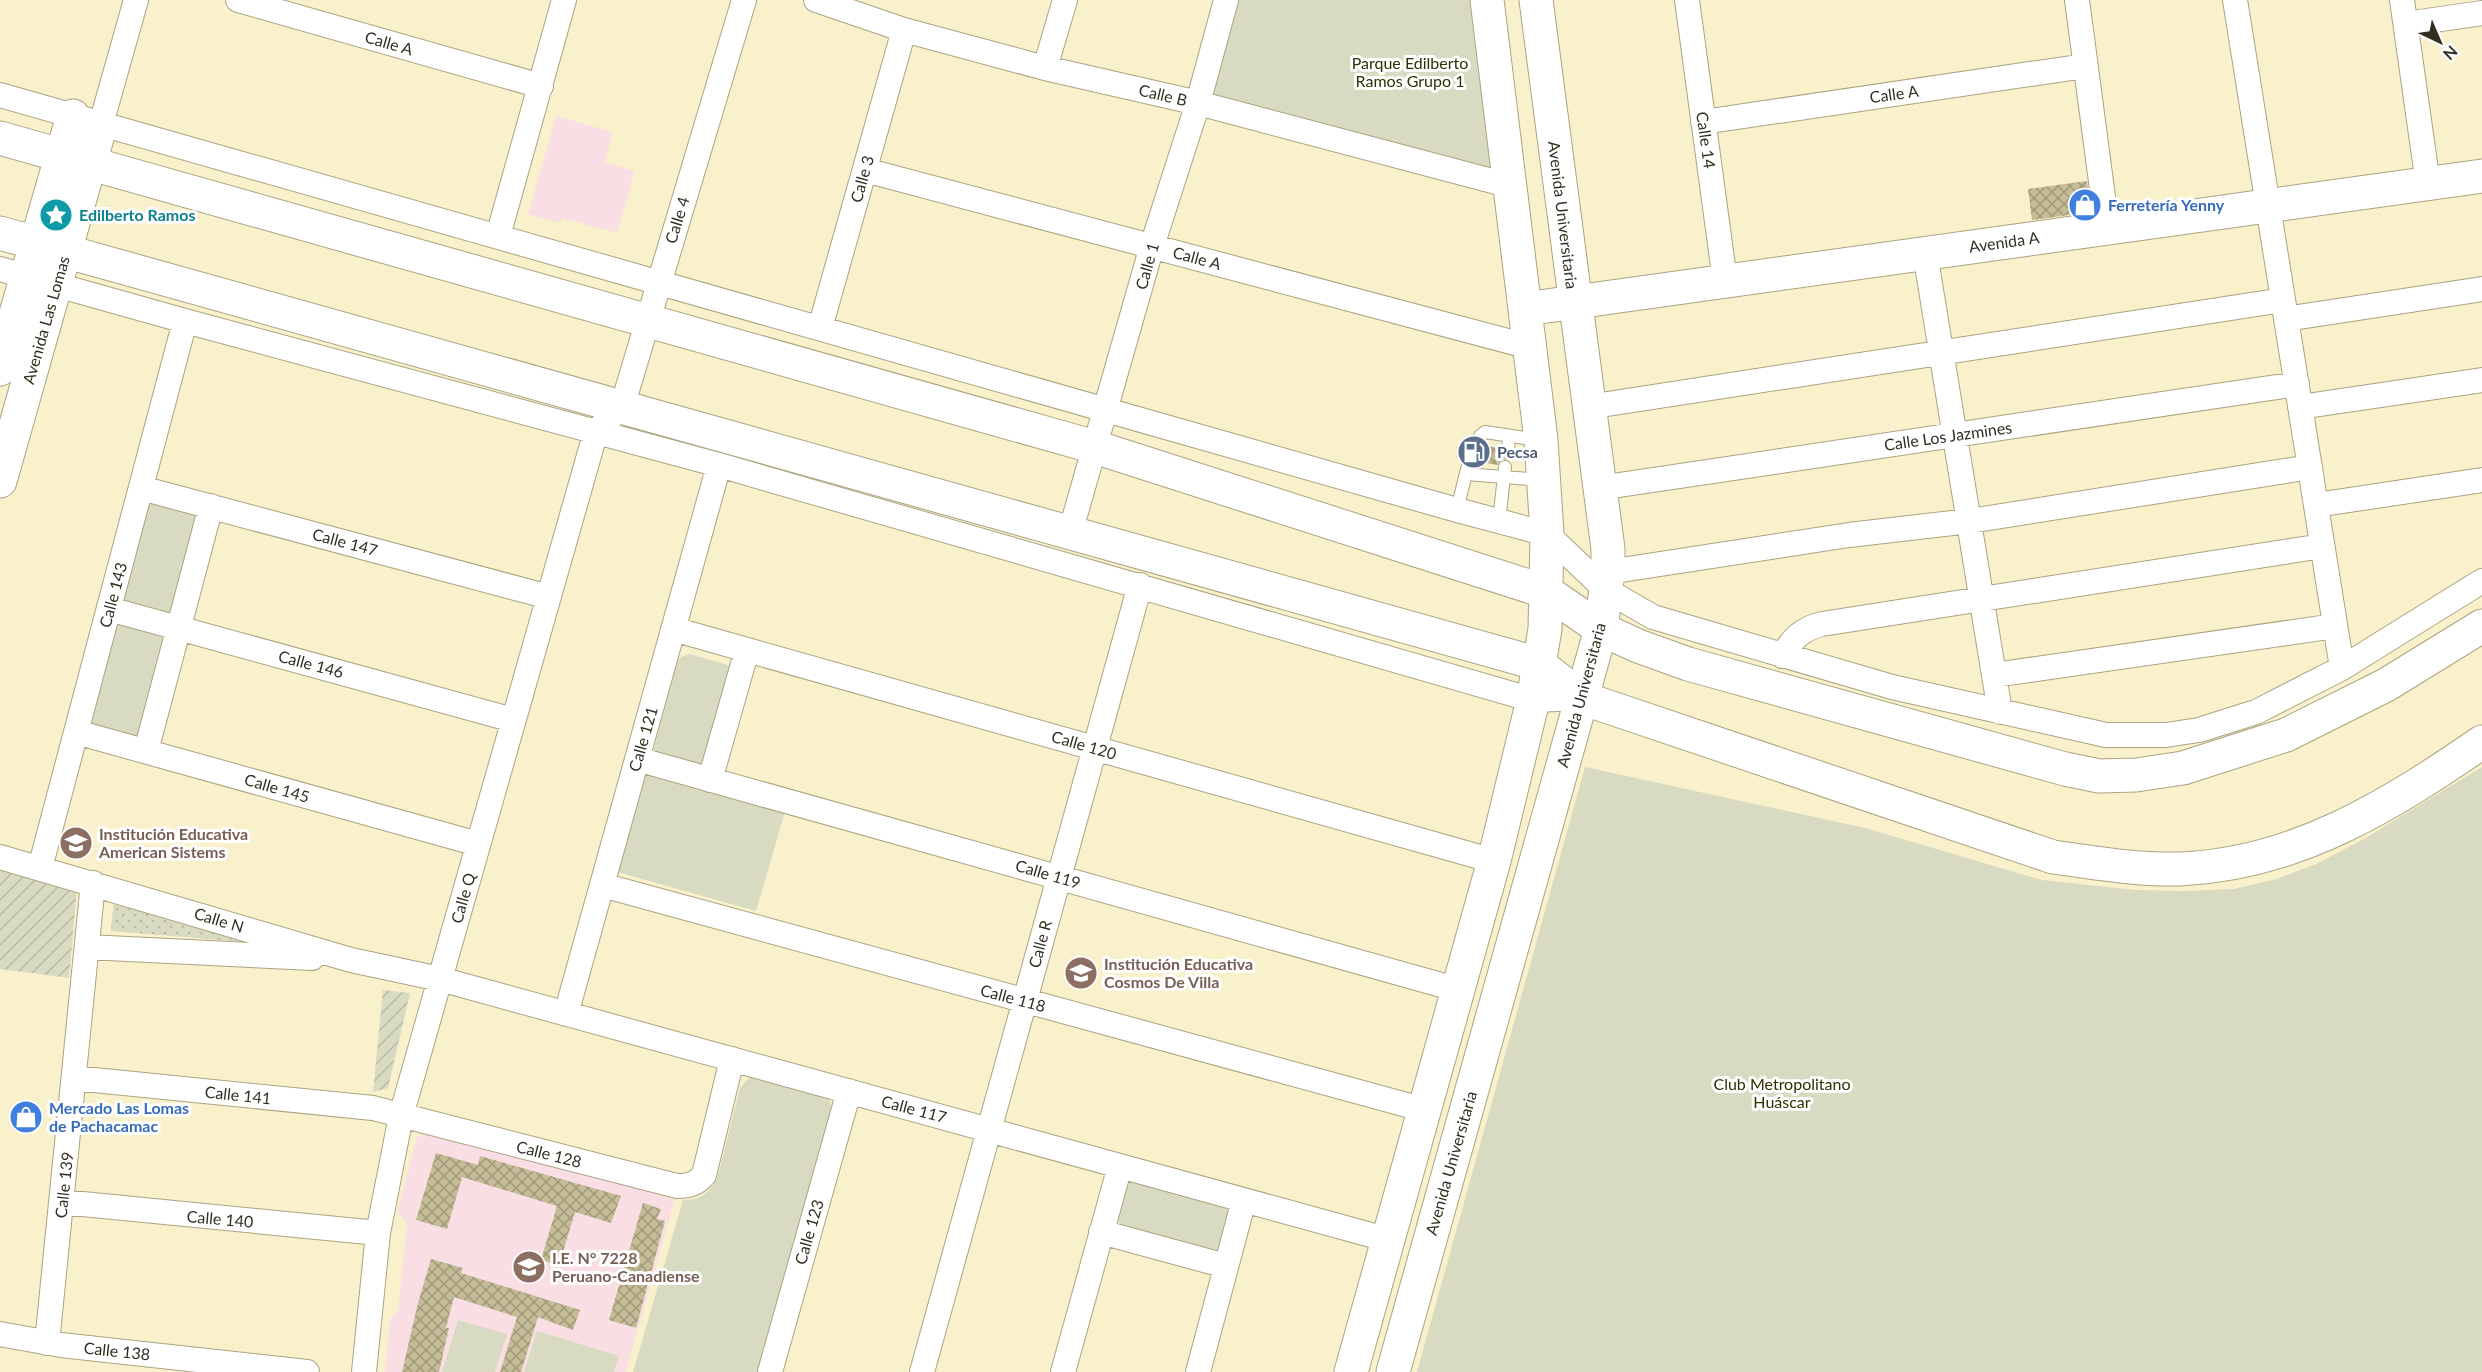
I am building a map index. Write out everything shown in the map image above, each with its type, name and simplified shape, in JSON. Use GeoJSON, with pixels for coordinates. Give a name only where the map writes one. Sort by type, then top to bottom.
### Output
{"type":"FeatureCollection","features":[{"type":"Feature","properties":{"kind":"main road"},"geometry":{"type":"LineString","coordinates":[[1351,1372],[1494,861],[1533,700],[1545,629],[1547,534],[1543,480],[1525,438],[1530,347],[1487,0]]}},
{"type":"Feature","properties":{"kind":"main road","name":"Avenida Universitaria"},"geometry":{"type":"LineString","coordinates":[[1393,1372],[1582,698],[1600,629],[1607,581],[1608,549],[1536,0]]}},
{"type":"Feature","properties":{"kind":"main road","name":"Avenida Las Lomas"},"geometry":{"type":"LineString","coordinates":[[0,369],[27,277],[51,247],[87,120]]}},
{"type":"Feature","properties":{"kind":"main road"},"geometry":{"type":"LineString","coordinates":[[0,138],[1095,447],[1547,592],[1600,629],[1688,664],[2036,761],[2099,776],[2136,775],[2184,768],[2286,735],[2386,685],[2482,626]]}},
{"type":"Feature","properties":{"kind":"main road","name":"Avenida A"},"geometry":{"type":"LineString","coordinates":[[1526,309],[2482,176]]}},
{"type":"Feature","properties":{"kind":"main road"},"geometry":{"type":"LineString","coordinates":[[0,232],[1539,664],[1582,698],[2053,857],[2113,866],[2180,869],[2234,863],[2286,850],[2334,832],[2378,808],[2435,774],[2482,742]]}},
{"type":"Feature","properties":{"kind":"main road","name":"Avenida Las Lomas"},"geometry":{"type":"LineString","coordinates":[[0,482],[27,277]]}},
{"type":"Feature","properties":{"kind":"street"},"geometry":{"type":"LineString","coordinates":[[87,120],[135,0]]}},
{"type":"Feature","properties":{"kind":"street","name":"Calle A"},"geometry":{"type":"LineString","coordinates":[[238,0],[541,86]]}},
{"type":"Feature","properties":{"kind":"street"},"geometry":{"type":"LineString","coordinates":[[498,236],[564,0]]}},
{"type":"Feature","properties":{"kind":"street","name":"Calle 4"},"geometry":{"type":"LineString","coordinates":[[622,407],[744,0]]}},
{"type":"Feature","properties":{"kind":"street","name":"Calle B"},"geometry":{"type":"LineString","coordinates":[[816,0],[904,30],[1045,68],[1198,103],[1511,186]]}},
{"type":"Feature","properties":{"kind":"street"},"geometry":{"type":"LineString","coordinates":[[1045,68],[1065,0]]}},
{"type":"Feature","properties":{"kind":"street","name":"Calle 1"},"geometry":{"type":"LineString","coordinates":[[1070,533],[1152,246],[1198,103],[1226,0]]}},
{"type":"Feature","properties":{"kind":"street","name":"Calle 14"},"geometry":{"type":"LineString","coordinates":[[1687,0],[1725,281]]}},
{"type":"Feature","properties":{"kind":"street"},"geometry":{"type":"LineString","coordinates":[[2077,0],[2107,227]]}},
{"type":"Feature","properties":{"kind":"street"},"geometry":{"type":"LineString","coordinates":[[2235,0],[2342,668]]}},
{"type":"Feature","properties":{"kind":"street"},"geometry":{"type":"LineString","coordinates":[[2402,0],[2428,184]]}},
{"type":"Feature","properties":{"kind":"street"},"geometry":{"type":"LineString","coordinates":[[2406,24],[2482,13]]}},
{"type":"Feature","properties":{"kind":"street","name":"Calle 3"},"geometry":{"type":"LineString","coordinates":[[820,328],[904,30]]}},
{"type":"Feature","properties":{"kind":"street","name":"Calle A"},"geometry":{"type":"LineString","coordinates":[[1703,122],[2085,66]]}},
{"type":"Feature","properties":{"kind":"street"},"geometry":{"type":"LineString","coordinates":[[0,95],[1547,534],[1653,617],[1892,687],[2106,735],[2166,735],[2199,730],[2246,716],[2342,668],[2482,581]]}},
{"type":"Feature","properties":{"kind":"street","name":"Calle A"},"geometry":{"type":"LineString","coordinates":[[865,170],[1530,347]]}},
{"type":"Feature","properties":{"kind":"street"},"geometry":{"type":"LineString","coordinates":[[1925,253],[2000,712]]}},
{"type":"Feature","properties":{"kind":"street"},"geometry":{"type":"LineString","coordinates":[[27,277],[719,465],[1533,700],[1582,698]]}},
{"type":"Feature","properties":{"kind":"street"},"geometry":{"type":"LineString","coordinates":[[1588,407],[1941,353],[2285,309],[2482,289]]}},
{"type":"Feature","properties":{"kind":"street","name":"Calle 143"},"geometry":{"type":"LineString","coordinates":[[40,868],[185,321]]}},
{"type":"Feature","properties":{"kind":"street","name":"Calle Los Jazmines"},"geometry":{"type":"LineString","coordinates":[[1599,488],[1955,435],[2298,396],[2482,380]]}},
{"type":"Feature","properties":{"kind":"street"},"geometry":{"type":"LineString","coordinates":[[596,431],[622,407]]}},
{"type":"Feature","properties":{"kind":"street","name":"Calle Q"},"geometry":{"type":"LineString","coordinates":[[364,1372],[378,1233],[401,1116],[596,431]]}},
{"type":"Feature","properties":{"kind":"street","name":"Calle 121"},"geometry":{"type":"LineString","coordinates":[[566,1014],[719,465]]}},
{"type":"Feature","properties":{"kind":"street"},"geometry":{"type":"LineString","coordinates":[[1607,581],[1849,536],[1970,520],[2310,467]]}},
{"type":"Feature","properties":{"kind":"street"},"geometry":{"type":"LineString","coordinates":[[2316,505],[2482,480]]}},
{"type":"Feature","properties":{"kind":"street","name":"Calle 147"},"geometry":{"type":"LineString","coordinates":[[141,488],[549,597]]}},
{"type":"Feature","properties":{"kind":"street"},"geometry":{"type":"LineString","coordinates":[[146,751],[211,506]]}},
{"type":"Feature","properties":{"kind":"street"},"geometry":{"type":"LineString","coordinates":[[1782,656],[1791,641],[1807,628],[1981,597],[2322,546]]}},
{"type":"Feature","properties":{"kind":"street","name":"Calle R"},"geometry":{"type":"LineString","coordinates":[[922,1372],[1140,585]]}},
{"type":"Feature","properties":{"kind":"street","name":"Calle 146"},"geometry":{"type":"LineString","coordinates":[[109,609],[513,720]]}},
{"type":"Feature","properties":{"kind":"street"},"geometry":{"type":"LineString","coordinates":[[1994,675],[2334,626]]}},
{"type":"Feature","properties":{"kind":"street","name":"Calle 120"},"geometry":{"type":"LineString","coordinates":[[673,629],[1494,861]]}},
{"type":"Feature","properties":{"kind":"street"},"geometry":{"type":"LineString","coordinates":[[710,780],[747,650]]}},
{"type":"Feature","properties":{"kind":"street","name":"Calle 145"},"geometry":{"type":"LineString","coordinates":[[76,732],[478,844]]}},
{"type":"Feature","properties":{"kind":"street","name":"Calle 119"},"geometry":{"type":"LineString","coordinates":[[637,759],[1459,990]]}},
{"type":"Feature","properties":{"kind":"street","name":"Calle N"},"geometry":{"type":"LineString","coordinates":[[0,857],[351,960],[440,979]]}},
{"type":"Feature","properties":{"kind":"street","name":"Calle 139"},"geometry":{"type":"LineString","coordinates":[[46,1343],[93,883]]}},
{"type":"Feature","properties":{"kind":"street","name":"Calle 118"},"geometry":{"type":"LineString","coordinates":[[602,885],[1425,1110]]}},
{"type":"Feature","properties":{"kind":"street"},"geometry":{"type":"LineString","coordinates":[[87,947],[351,960]]}},
{"type":"Feature","properties":{"kind":"street","name":"Calle 117"},"geometry":{"type":"LineString","coordinates":[[440,979],[1389,1240]]}},
{"type":"Feature","properties":{"kind":"street","name":"Calle 128"},"geometry":{"type":"LineString","coordinates":[[401,1116],[677,1186],[688,1186],[698,1182],[704,1175],[732,1059]]}},
{"type":"Feature","properties":{"kind":"street","name":"Calle 141"},"geometry":{"type":"LineString","coordinates":[[74,1078],[373,1108],[401,1116]]}},
{"type":"Feature","properties":{"kind":"street","name":"Calle 123"},"geometry":{"type":"LineString","coordinates":[[770,1372],[849,1091]]}},
{"type":"Feature","properties":{"kind":"street"},"geometry":{"type":"LineString","coordinates":[[1063,1372],[1120,1166]]}},
{"type":"Feature","properties":{"kind":"street"},"geometry":{"type":"LineString","coordinates":[[1198,1372],[1244,1200]]}},
{"type":"Feature","properties":{"kind":"street","name":"Calle 140"},"geometry":{"type":"LineString","coordinates":[[62,1202],[378,1233]]}},
{"type":"Feature","properties":{"kind":"street"},"geometry":{"type":"LineString","coordinates":[[1101,1232],[1226,1266]]}},
{"type":"Feature","properties":{"kind":"street","name":"Calle 138"},"geometry":{"type":"LineString","coordinates":[[0,1334],[46,1343],[307,1372]]}},
{"type":"Feature","properties":{"kind":"lane"},"geometry":{"type":"LineString","coordinates":[[1480,436],[1485,432],[1525,438]]}},
{"type":"Feature","properties":{"kind":"lane"},"geometry":{"type":"LineString","coordinates":[[1508,450],[1525,438]]}},
{"type":"Feature","properties":{"kind":"lane"},"geometry":{"type":"LineString","coordinates":[[1457,510],[1467,471],[1505,472],[1543,480]]}},
{"type":"Feature","properties":{"kind":"lane"},"geometry":{"type":"LineString","coordinates":[[1499,521],[1505,472]]}},
{"type":"Feature","properties":{"kind":"shaded area"},"geometry":{"type":"Polygon","coordinates":[[[556,116],[613,132],[605,162],[635,171],[617,233],[562,218],[560,223],[528,214],[556,116]]]}},
{"type":"Feature","properties":{"kind":"shaded area","name":"I.E. N° 7228 Peruano-Canadiense"},"geometry":{"type":"Polygon","coordinates":[[[426,1130],[675,1199],[626,1372],[385,1372],[390,1319],[398,1312],[407,1222],[397,1212],[417,1137],[426,1130]]]}},
{"type":"Feature","properties":{"kind":"green space","name":"Parque Edilberto Ramos Grupo 1"},"geometry":{"type":"Polygon","coordinates":[[[1239,0],[1478,0],[1492,166],[1486,168],[1212,97],[1239,0]]]}},
{"type":"Feature","properties":{"kind":"green space"},"geometry":{"type":"Polygon","coordinates":[[[149,501],[199,514],[172,617],[122,603],[149,501]]]}},
{"type":"Feature","properties":{"kind":"green space"},"geometry":{"type":"Polygon","coordinates":[[[113,622],[167,638],[138,741],[83,725],[113,622]]]}},
{"type":"Feature","properties":{"kind":"green space"},"geometry":{"type":"Polygon","coordinates":[[[690,654],[731,666],[703,769],[653,752],[677,662],[681,657],[690,654]]]}},
{"type":"Feature","properties":{"kind":"green space","name":"Club Metropolitano Huáscar"},"geometry":{"type":"Polygon","coordinates":[[[1585,767],[1865,828],[2042,880],[2136,890],[2184,891],[2234,889],[2277,879],[2316,864],[2364,839],[2482,767],[2482,1372],[1417,1372],[1585,767]]]}},
{"type":"Feature","properties":{"kind":"green space"},"geometry":{"type":"Polygon","coordinates":[[[647,769],[786,808],[756,911],[617,872],[647,769]]]}},
{"type":"Feature","properties":{"kind":"green space"},"geometry":{"type":"Polygon","coordinates":[[[0,866],[77,888],[69,978],[0,969],[0,866]]]}},
{"type":"Feature","properties":{"kind":"green space"},"geometry":{"type":"Polygon","coordinates":[[[114,897],[284,945],[111,931],[114,897]]]}},
{"type":"Feature","properties":{"kind":"green space"},"geometry":{"type":"Polygon","coordinates":[[[383,990],[410,993],[388,1088],[373,1092],[383,990]]]}},
{"type":"Feature","properties":{"kind":"green space"},"geometry":{"type":"Polygon","coordinates":[[[752,1074],[828,1096],[832,1108],[757,1372],[633,1372],[683,1200],[703,1195],[711,1189],[717,1179],[740,1088],[752,1074]]]}},
{"type":"Feature","properties":{"kind":"green space"},"geometry":{"type":"Polygon","coordinates":[[[1128,1178],[1222,1200],[1232,1211],[1220,1250],[1217,1252],[1122,1228],[1117,1220],[1128,1178]]]}},
{"type":"Feature","properties":{"kind":"green space"},"geometry":{"type":"Polygon","coordinates":[[[458,1320],[507,1334],[495,1372],[442,1372],[458,1320]]]}},
{"type":"Feature","properties":{"kind":"green space"},"geometry":{"type":"Polygon","coordinates":[[[537,1331],[619,1356],[614,1372],[524,1372],[537,1331]]]}},
{"type":"Feature","properties":{"kind":"building"},"geometry":{"type":"Polygon","coordinates":[[[2087,181],[2091,212],[2032,220],[2028,189],[2087,181]]]}},
{"type":"Feature","properties":{"kind":"building"},"geometry":{"type":"Polygon","coordinates":[[[1470,444],[1500,448],[1501,454],[1511,458],[1511,461],[1502,459],[1497,465],[1465,459],[1470,444]]]}},
{"type":"Feature","properties":{"kind":"building"},"geometry":{"type":"Polygon","coordinates":[[[436,1153],[478,1165],[480,1156],[621,1196],[611,1223],[575,1212],[559,1265],[541,1260],[557,1206],[462,1177],[447,1229],[416,1220],[436,1153]]]}},
{"type":"Feature","properties":{"kind":"building"},"geometry":{"type":"Polygon","coordinates":[[[643,1203],[661,1209],[657,1219],[665,1221],[636,1328],[609,1320],[643,1203]]]}},
{"type":"Feature","properties":{"kind":"building"},"geometry":{"type":"Polygon","coordinates":[[[431,1259],[463,1268],[461,1273],[580,1310],[573,1330],[538,1317],[521,1372],[500,1372],[517,1317],[454,1297],[439,1372],[402,1372],[431,1259]]]}},
{"type":"Feature","properties":{"kind":"place","name":"Ferretería Yenny"},"geometry":{"type":"Point","coordinates":[2085,205]}},
{"type":"Feature","properties":{"kind":"place","name":"Edilberto Ramos"},"geometry":{"type":"Point","coordinates":[56,215]}},
{"type":"Feature","properties":{"kind":"place","name":"Pecsa"},"geometry":{"type":"Point","coordinates":[1474,452]}},
{"type":"Feature","properties":{"kind":"place","name":"Institución Educativa American Sistems"},"geometry":{"type":"Point","coordinates":[76,843]}},
{"type":"Feature","properties":{"kind":"place","name":"Institución Educativa Cosmos De Villa"},"geometry":{"type":"Point","coordinates":[1081,973]}},
{"type":"Feature","properties":{"kind":"place","name":"Mercado Las Lomas de Pachacamac"},"geometry":{"type":"Point","coordinates":[26,1117]}},
{"type":"Feature","properties":{"kind":"place","name":"I.E. N° 7228 Peruano-Canadiense"},"geometry":{"type":"Point","coordinates":[529,1267]}}]}
